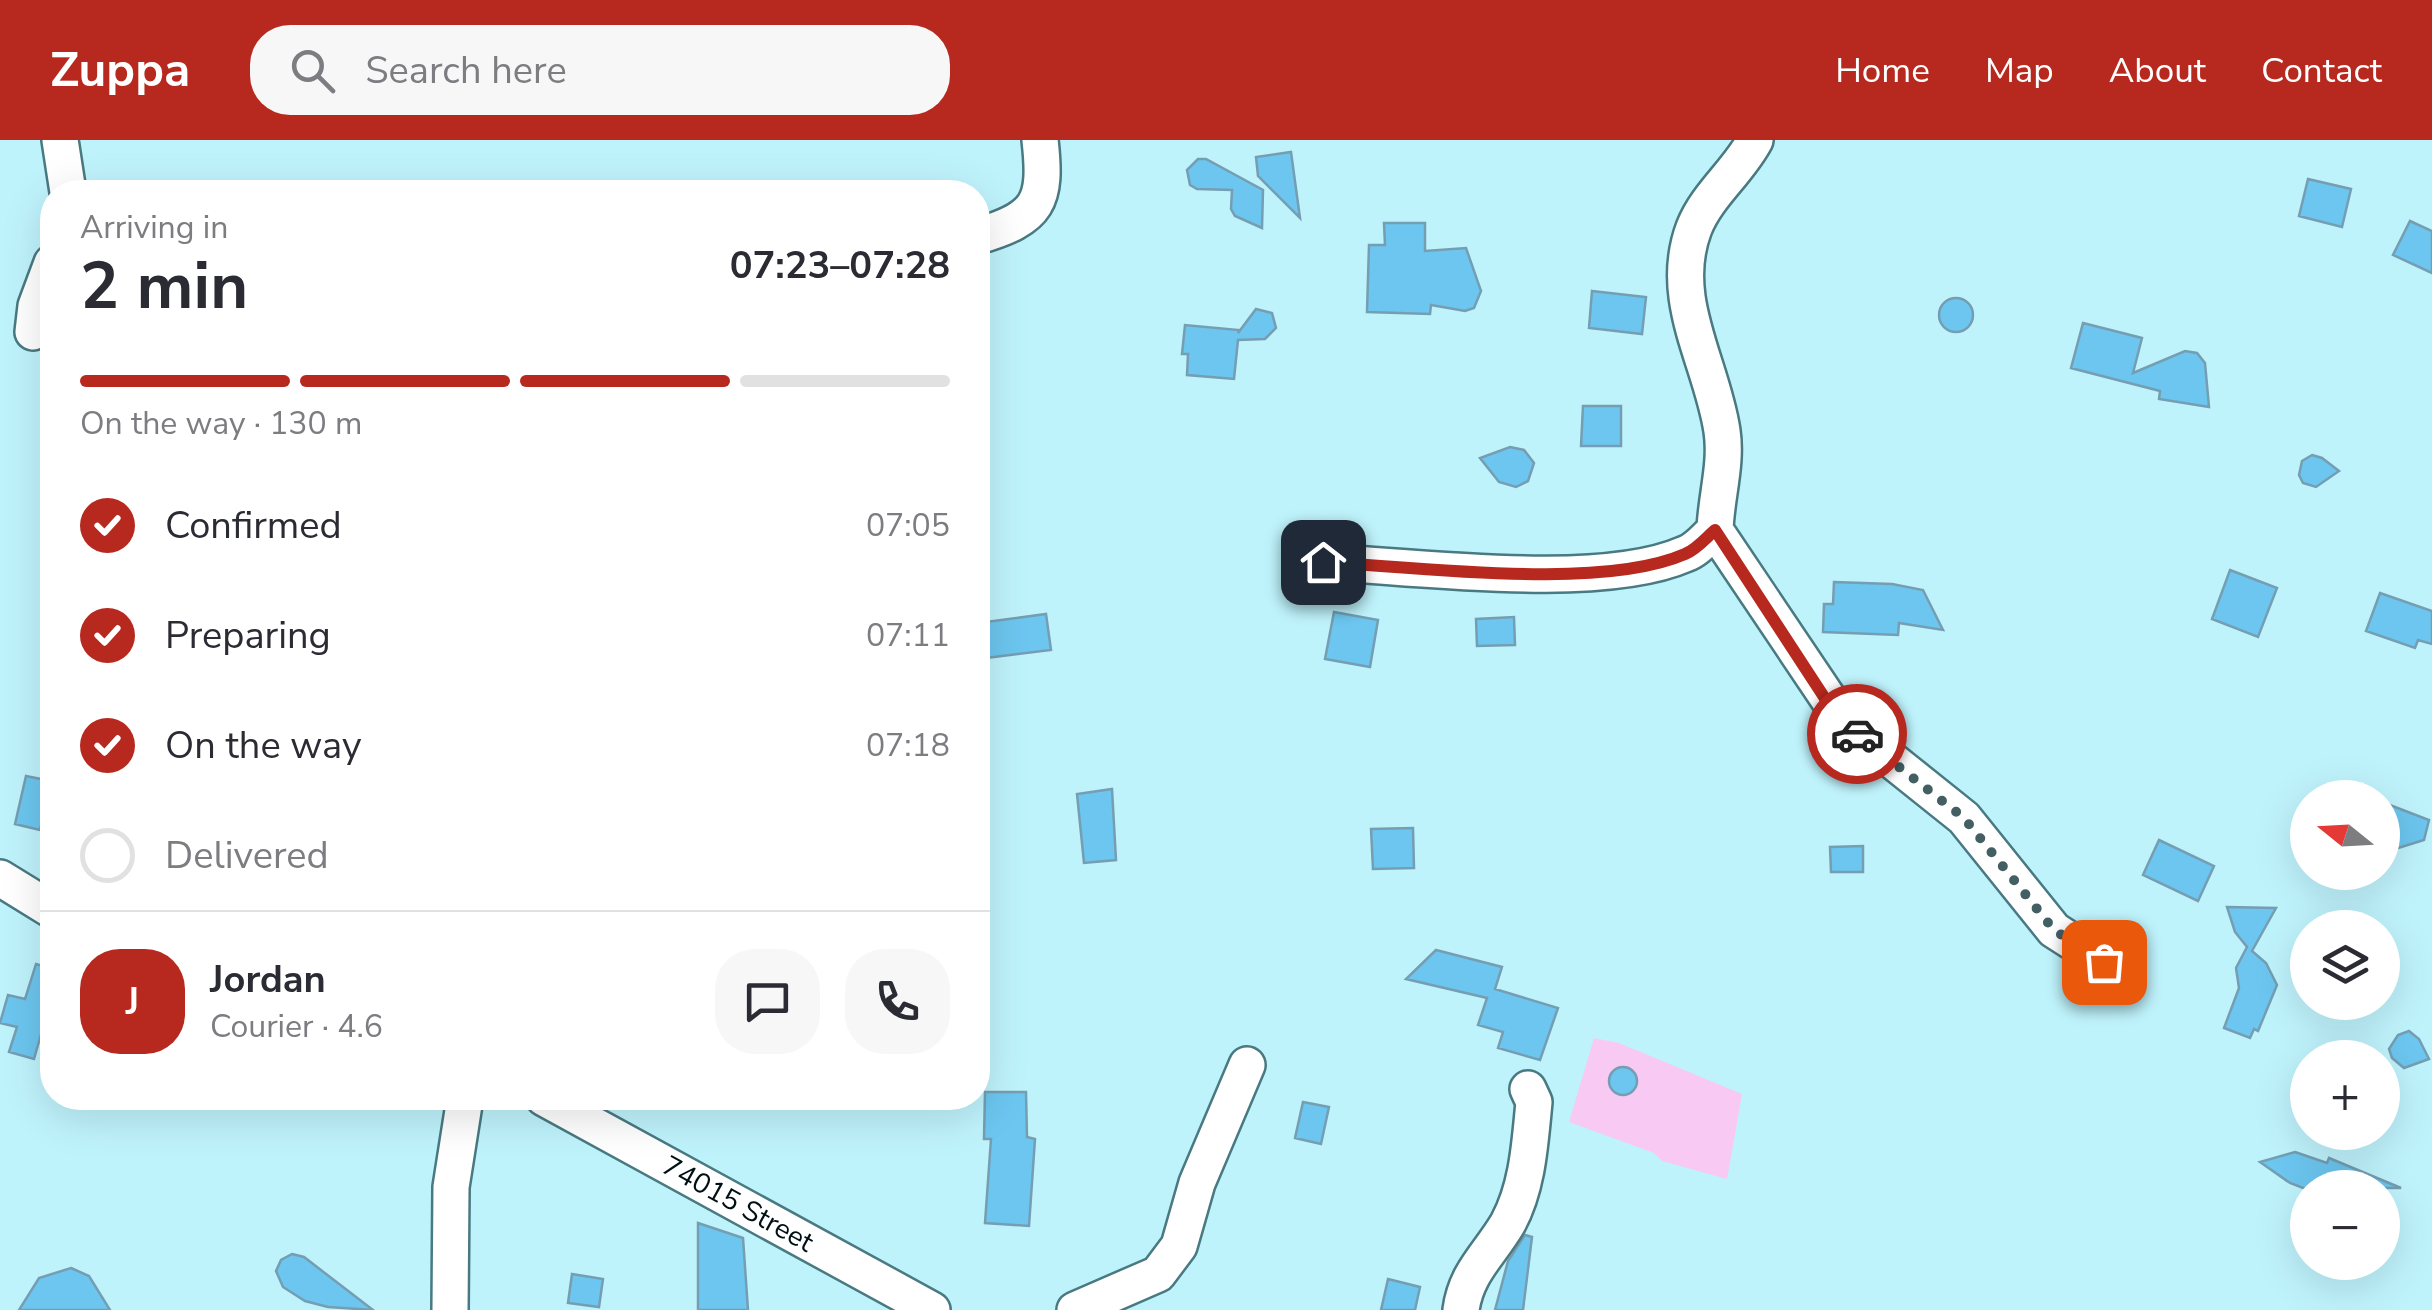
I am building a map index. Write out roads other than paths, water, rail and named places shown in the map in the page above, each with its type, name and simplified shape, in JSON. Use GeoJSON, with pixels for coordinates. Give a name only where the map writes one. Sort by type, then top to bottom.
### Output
{"type":"FeatureCollection","features":[{"type":"Feature","properties":{"kind":"street"},"geometry":{"type":"LineString","coordinates":[[60,140],[66,180]]}},
{"type":"Feature","properties":{"kind":"street"},"geometry":{"type":"LineString","coordinates":[[990,232],[1034,208],[1042,194],[1040,140]]}},
{"type":"Feature","properties":{"kind":"street"},"geometry":{"type":"LineString","coordinates":[[1756,140],[1742,164],[1703,210],[1693,230],[1687,269],[1688,313],[1716,395],[1724,443],[1715,530],[1844,722],[1964,818],[2054,930],[2104,962]]}},
{"type":"Feature","properties":{"kind":"street"},"geometry":{"type":"LineString","coordinates":[[33,332],[40,295]]}},
{"type":"Feature","properties":{"kind":"street"},"geometry":{"type":"LineString","coordinates":[[1323,562],[1495,571],[1633,569],[1689,553],[1715,530]]}},
{"type":"Feature","properties":{"kind":"street"},"geometry":{"type":"LineString","coordinates":[[0,878],[40,903]]}},
{"type":"Feature","properties":{"kind":"street"},"geometry":{"type":"LineString","coordinates":[[1076,1310],[1158,1274],[1179,1246],[1197,1183],[1248,1066]]}},
{"type":"Feature","properties":{"kind":"street"},"geometry":{"type":"LineString","coordinates":[[1461,1310],[1468,1279],[1508,1223],[1522,1188],[1534,1102],[1528,1089]]}},
{"type":"Feature","properties":{"kind":"street"},"geometry":{"type":"LineString","coordinates":[[450,1310],[450,1187],[462,1110]]}},
{"type":"Feature","properties":{"kind":"street","name":"74015 Street"},"geometry":{"type":"LineString","coordinates":[[566,1110],[932,1310]]}}]}
